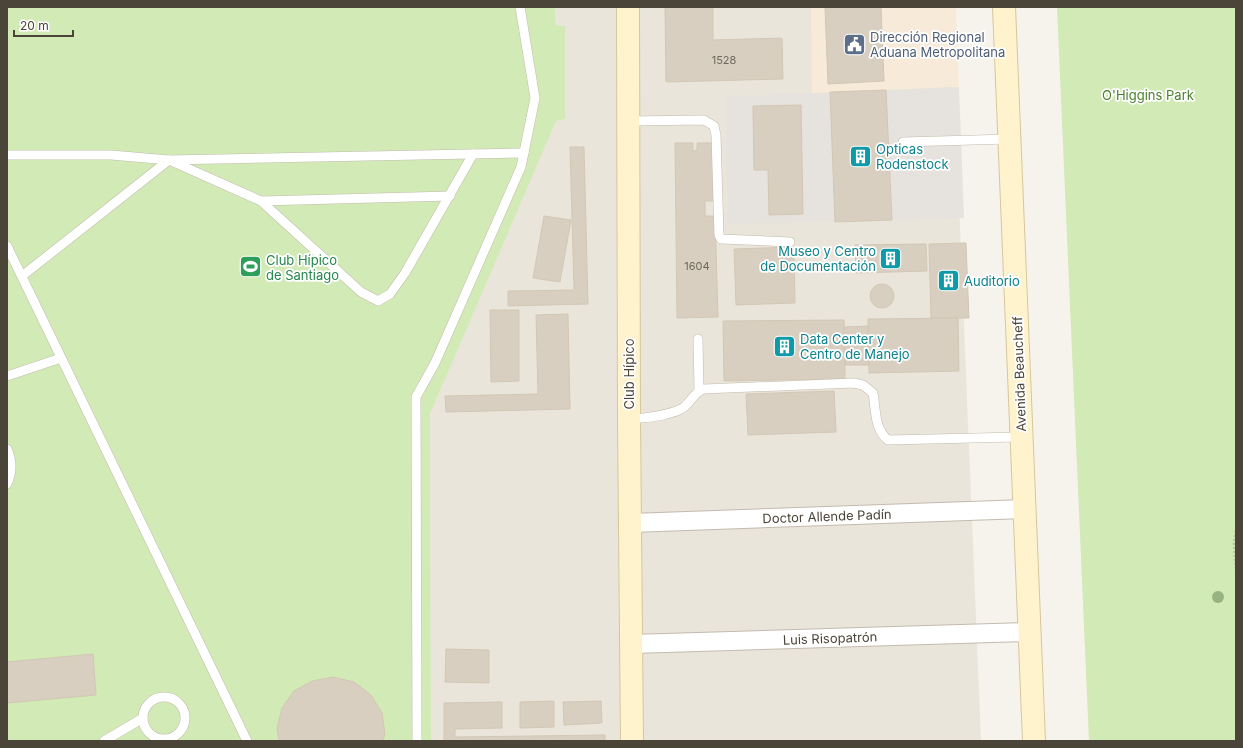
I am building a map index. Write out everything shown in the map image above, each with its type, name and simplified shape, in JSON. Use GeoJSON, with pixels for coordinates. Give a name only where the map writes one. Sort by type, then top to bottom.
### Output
{"type":"FeatureCollection","features":[{"type":"Feature","properties":{"kind":"main road","name":"Club Hípico"},"geometry":{"type":"LineString","coordinates":[[628,7],[629,420],[632,741]]}},
{"type":"Feature","properties":{"kind":"main road","name":"Avenida Beaucheff"},"geometry":{"type":"LineString","coordinates":[[1004,7],[1011,139],[1021,437],[1034,741]]}},
{"type":"Feature","properties":{"kind":"street","name":"Doctor Allende Padín"},"geometry":{"type":"LineString","coordinates":[[631,523],[1024,509]]}},
{"type":"Feature","properties":{"kind":"street","name":"Luis Risopatrón"},"geometry":{"type":"LineString","coordinates":[[632,644],[1029,632]]}},
{"type":"Feature","properties":{"kind":"lane"},"geometry":{"type":"LineString","coordinates":[[417,741],[416,397],[435,363],[521,167],[535,98],[520,7]]}},
{"type":"Feature","properties":{"kind":"lane"},"geometry":{"type":"LineString","coordinates":[[629,121],[704,120],[714,126],[716,135],[719,235],[721,238],[790,242]]}},
{"type":"Feature","properties":{"kind":"lane"},"geometry":{"type":"LineString","coordinates":[[903,142],[1011,139]]}},
{"type":"Feature","properties":{"kind":"lane"},"geometry":{"type":"LineString","coordinates":[[169,160],[261,201],[361,292],[378,301],[390,294],[405,273],[473,154]]}},
{"type":"Feature","properties":{"kind":"lane"},"geometry":{"type":"LineString","coordinates":[[7,155],[111,155],[169,160],[524,154]]}},
{"type":"Feature","properties":{"kind":"lane"},"geometry":{"type":"LineString","coordinates":[[22,276],[169,160]]}},
{"type":"Feature","properties":{"kind":"lane"},"geometry":{"type":"LineString","coordinates":[[261,201],[450,196]]}},
{"type":"Feature","properties":{"kind":"lane"},"geometry":{"type":"LineString","coordinates":[[7,246],[247,741]]}},
{"type":"Feature","properties":{"kind":"lane"},"geometry":{"type":"LineString","coordinates":[[629,420],[669,413],[682,409],[699,390],[698,339]]}},
{"type":"Feature","properties":{"kind":"lane"},"geometry":{"type":"LineString","coordinates":[[7,376],[61,358]]}},
{"type":"Feature","properties":{"kind":"lane"},"geometry":{"type":"LineString","coordinates":[[699,390],[854,383],[863,385],[873,392],[878,428],[882,435],[888,440],[1021,437]]}},
{"type":"Feature","properties":{"kind":"lane"},"geometry":{"type":"LineString","coordinates":[[7,449],[11,461],[11,471],[7,484]]}},
{"type":"Feature","properties":{"kind":"lane"},"geometry":{"type":"LineString","coordinates":[[160,697],[175,699],[184,710],[185,717],[181,731],[168,739],[153,736],[144,725],[143,718],[144,710],[148,704],[160,697]]}},
{"type":"Feature","properties":{"kind":"lane"},"geometry":{"type":"LineString","coordinates":[[104,741],[143,718]]}},
{"type":"Feature","properties":{"kind":"path"},"geometry":{"type":"LineString","coordinates":[[1236,531],[1234,543],[1236,571]]}},
{"type":"Feature","properties":{"kind":"shaded area"},"geometry":{"type":"Polygon","coordinates":[[[555,7],[951,7],[981,741],[431,741],[430,414],[531,175],[556,121],[565,119],[565,26],[556,25],[555,7]]]}},
{"type":"Feature","properties":{"kind":"shaded area"},"geometry":{"type":"Polygon","coordinates":[[[811,7],[956,7],[959,87],[812,93],[811,7]]]}},
{"type":"Feature","properties":{"kind":"shaded area"},"geometry":{"type":"Polygon","coordinates":[[[959,87],[964,218],[728,224],[725,97],[959,87]]]}},
{"type":"Feature","properties":{"kind":"green space","name":"Club Hípico de Santiago"},"geometry":{"type":"Polygon","coordinates":[[[7,7],[555,7],[556,25],[565,26],[565,119],[556,121],[430,414],[431,741],[7,741],[7,7]]]}},
{"type":"Feature","properties":{"kind":"green space","name":"O'Higgins Park"},"geometry":{"type":"Polygon","coordinates":[[[1057,7],[1236,7],[1236,741],[1089,741],[1057,7]]]}},
{"type":"Feature","properties":{"kind":"building"},"geometry":{"type":"Polygon","coordinates":[[[665,7],[713,7],[713,40],[782,38],[783,79],[666,82],[665,7]]]}},
{"type":"Feature","properties":{"kind":"building","name":"Dirección Regional Aduana Metropolitana"},"geometry":{"type":"Polygon","coordinates":[[[825,7],[881,7],[884,81],[828,84],[825,7]]]}},
{"type":"Feature","properties":{"kind":"building","name":"Opticas Rodenstock"},"geometry":{"type":"Polygon","coordinates":[[[886,90],[892,220],[835,222],[830,92],[886,90]]]}},
{"type":"Feature","properties":{"kind":"building"},"geometry":{"type":"Polygon","coordinates":[[[801,105],[803,214],[769,215],[768,170],[754,170],[753,106],[801,105]]]}},
{"type":"Feature","properties":{"kind":"building"},"geometry":{"type":"Polygon","coordinates":[[[675,143],[693,143],[693,151],[697,150],[697,143],[715,143],[715,201],[705,201],[705,216],[715,216],[718,317],[677,318],[675,143]]]}},
{"type":"Feature","properties":{"kind":"building"},"geometry":{"type":"Polygon","coordinates":[[[570,147],[584,147],[588,304],[508,306],[508,291],[574,290],[570,147]]]}},
{"type":"Feature","properties":{"kind":"building"},"geometry":{"type":"Polygon","coordinates":[[[544,216],[571,220],[560,282],[533,278],[544,216]]]}},
{"type":"Feature","properties":{"kind":"building","name":"Auditorio"},"geometry":{"type":"Polygon","coordinates":[[[966,243],[969,318],[931,318],[929,244],[966,243]]]}},
{"type":"Feature","properties":{"kind":"building","name":"Museo y Centro de Documentación"},"geometry":{"type":"Polygon","coordinates":[[[926,244],[927,271],[856,273],[855,245],[926,244]]]}},
{"type":"Feature","properties":{"kind":"building"},"geometry":{"type":"Polygon","coordinates":[[[794,247],[795,303],[736,305],[734,249],[794,247]]]}},
{"type":"Feature","properties":{"kind":"building"},"geometry":{"type":"Polygon","coordinates":[[[882,284],[890,288],[894,296],[890,304],[882,308],[874,304],[870,296],[874,288],[882,284]]]}},
{"type":"Feature","properties":{"kind":"building"},"geometry":{"type":"Polygon","coordinates":[[[490,310],[519,310],[519,381],[491,382],[490,310]]]}},
{"type":"Feature","properties":{"kind":"building"},"geometry":{"type":"Polygon","coordinates":[[[568,314],[570,409],[446,412],[445,396],[538,394],[536,315],[568,314]]]}},
{"type":"Feature","properties":{"kind":"building"},"geometry":{"type":"Polygon","coordinates":[[[958,318],[959,371],[869,373],[868,319],[958,318]]]}},
{"type":"Feature","properties":{"kind":"building","name":"Data Center y Centro de Manejo"},"geometry":{"type":"Polygon","coordinates":[[[844,320],[845,379],[724,381],[723,321],[844,320]]]}},
{"type":"Feature","properties":{"kind":"building"},"geometry":{"type":"Polygon","coordinates":[[[868,326],[869,365],[845,365],[844,327],[868,326]]]}},
{"type":"Feature","properties":{"kind":"building"},"geometry":{"type":"Polygon","coordinates":[[[834,391],[836,432],[748,435],[746,394],[834,391]]]}},
{"type":"Feature","properties":{"kind":"building"},"geometry":{"type":"Polygon","coordinates":[[[446,649],[489,650],[489,683],[445,682],[446,649]]]}},
{"type":"Feature","properties":{"kind":"building"},"geometry":{"type":"Polygon","coordinates":[[[93,654],[96,695],[7,703],[7,662],[93,654]]]}},
{"type":"Feature","properties":{"kind":"building"},"geometry":{"type":"Polygon","coordinates":[[[333,677],[354,682],[371,695],[382,713],[385,734],[383,741],[279,741],[277,728],[282,708],[294,691],[312,681],[333,677]]]}},
{"type":"Feature","properties":{"kind":"building"},"geometry":{"type":"Polygon","coordinates":[[[554,701],[554,727],[520,728],[520,702],[554,701]]]}},
{"type":"Feature","properties":{"kind":"building"},"geometry":{"type":"Polygon","coordinates":[[[601,701],[602,723],[564,725],[563,702],[601,701]]]}},
{"type":"Feature","properties":{"kind":"building"},"geometry":{"type":"Polygon","coordinates":[[[502,702],[502,728],[455,729],[455,737],[605,735],[605,741],[444,741],[444,703],[502,702]]]}},
{"type":"Feature","properties":{"kind":"place","name":"Dirección Regional Aduana Metropolitana"},"geometry":{"type":"Point","coordinates":[855,44]}},
{"type":"Feature","properties":{"kind":"place","name":"Opticas Rodenstock"},"geometry":{"type":"Point","coordinates":[861,156]}},
{"type":"Feature","properties":{"kind":"place","name":"Museo y Centro de Documentación"},"geometry":{"type":"Point","coordinates":[891,258]}},
{"type":"Feature","properties":{"kind":"place","name":"Club Hípico de Santiago"},"geometry":{"type":"Point","coordinates":[250,267]}},
{"type":"Feature","properties":{"kind":"place","name":"Auditorio"},"geometry":{"type":"Point","coordinates":[949,281]}},
{"type":"Feature","properties":{"kind":"place","name":"Data Center y Centro de Manejo"},"geometry":{"type":"Point","coordinates":[784,346]}}]}
